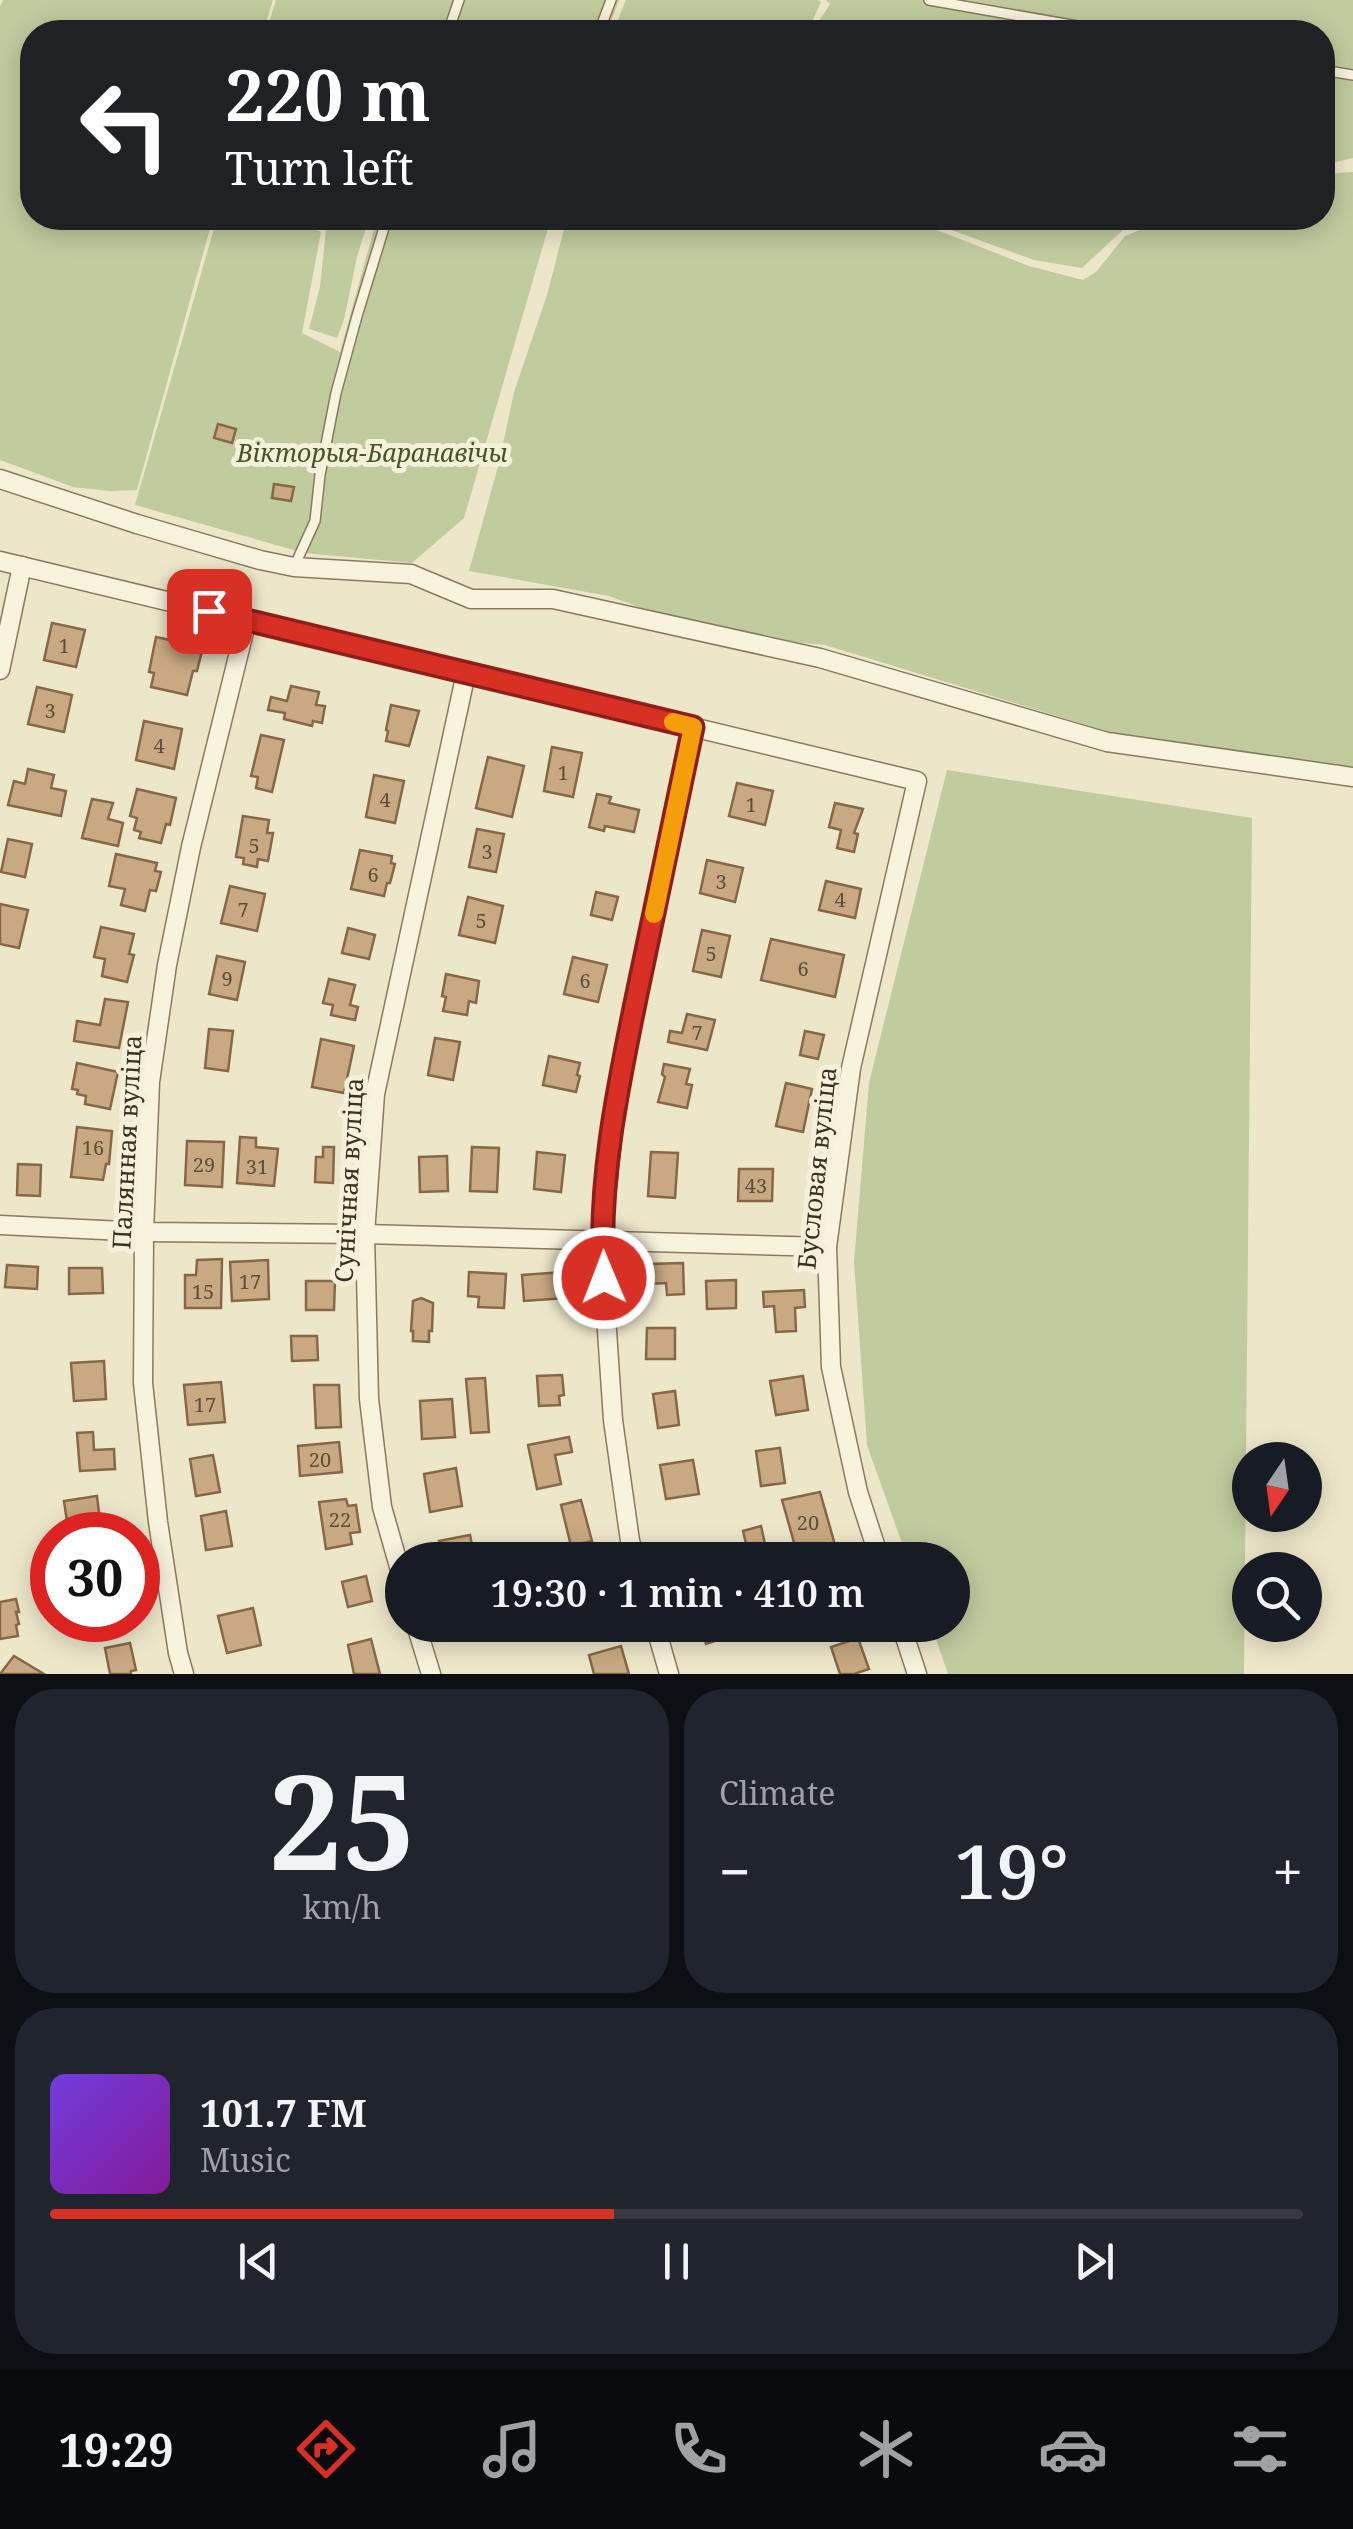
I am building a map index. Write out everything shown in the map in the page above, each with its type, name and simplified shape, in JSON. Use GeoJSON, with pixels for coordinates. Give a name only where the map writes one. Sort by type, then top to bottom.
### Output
{"type":"FeatureCollection","features":[{"type":"Feature","properties":{"kind":"street"},"geometry":{"type":"LineString","coordinates":[[0,479],[172,535],[294,567],[411,574],[471,600],[553,600],[820,658],[1107,742],[1353,777]]}},
{"type":"Feature","properties":{"kind":"street"},"geometry":{"type":"LineString","coordinates":[[0,561],[693,727],[612,1129],[601,1242],[614,1420],[630,1542]]}},
{"type":"Feature","properties":{"kind":"street"},"geometry":{"type":"LineString","coordinates":[[0,670],[22,566]]}},
{"type":"Feature","properties":{"kind":"street","name":"Палянная вуліца"},"geometry":{"type":"LineString","coordinates":[[184,1674],[158,1522],[143,1383],[150,1082],[166,965],[247,620]]}},
{"type":"Feature","properties":{"kind":"street","name":"Сунічная вуліца"},"geometry":{"type":"LineString","coordinates":[[392,1542],[382,1506],[369,1399],[364,1234],[374,1094],[466,673]]}},
{"type":"Feature","properties":{"kind":"street","name":"Бусловая вуліца"},"geometry":{"type":"LineString","coordinates":[[693,727],[917,782],[851,1068],[827,1247],[831,1367],[858,1492],[874,1542]]}},
{"type":"Feature","properties":{"kind":"street"},"geometry":{"type":"LineString","coordinates":[[0,1225],[144,1232],[827,1247]]}},
{"type":"Feature","properties":{"kind":"street"},"geometry":{"type":"LineString","coordinates":[[421,1642],[430,1674]]}},
{"type":"Feature","properties":{"kind":"street"},"geometry":{"type":"LineString","coordinates":[[660,1642],[669,1674]]}},
{"type":"Feature","properties":{"kind":"street"},"geometry":{"type":"LineString","coordinates":[[907,1642],[917,1674]]}},
{"type":"Feature","properties":{"kind":"lane"},"geometry":{"type":"LineString","coordinates":[[930,0],[1044,20]]}},
{"type":"Feature","properties":{"kind":"lane"},"geometry":{"type":"LineString","coordinates":[[294,567],[314,521],[336,393],[384,230]]}},
{"type":"Feature","properties":{"kind":"green space"},"geometry":{"type":"Polygon","coordinates":[[[3,0],[273,0],[267,20],[20,20],[20,230],[210,230],[137,490],[73,487],[0,460],[3,0]]]}},
{"type":"Feature","properties":{"kind":"green space"},"geometry":{"type":"Polygon","coordinates":[[[276,0],[619,0],[612,20],[270,20],[276,0]]]}},
{"type":"Feature","properties":{"kind":"green space"},"geometry":{"type":"Polygon","coordinates":[[[626,0],[821,2],[813,20],[618,20],[626,0]]]}},
{"type":"Feature","properties":{"kind":"green space"},"geometry":{"type":"Polygon","coordinates":[[[826,0],[1353,0],[1353,158],[1335,162],[1335,20],[820,20],[830,4],[826,0]]]}},
{"type":"Feature","properties":{"kind":"green space"},"geometry":{"type":"Polygon","coordinates":[[[1353,172],[1353,768],[1109,732],[825,645],[715,635],[609,596],[469,571],[514,392],[564,230],[937,230],[1029,266],[1083,280],[1096,272],[1125,236],[1140,230],[1335,230],[1335,173],[1353,172]]]}},
{"type":"Feature","properties":{"kind":"green space","name":"Вікторыя-Баранавічы"},"geometry":{"type":"Polygon","coordinates":[[[214,230],[321,232],[302,333],[340,352],[374,230],[548,230],[464,518],[412,563],[304,553],[135,505],[214,230]]]}},
{"type":"Feature","properties":{"kind":"green space"},"geometry":{"type":"Polygon","coordinates":[[[326,230],[365,230],[337,338],[309,329],[320,287],[326,230]]]}},
{"type":"Feature","properties":{"kind":"green space"},"geometry":{"type":"Polygon","coordinates":[[[951,230],[1123,230],[1082,268],[1034,260],[951,230]]]}},
{"type":"Feature","properties":{"kind":"green space"},"geometry":{"type":"Polygon","coordinates":[[[947,770],[1252,818],[1246,1442],[1232,1442],[1232,1532],[1245,1532],[1245,1552],[1232,1552],[1232,1642],[1244,1642],[1244,1674],[948,1674],[937,1642],[970,1642],[970,1542],[902,1542],[867,1445],[854,1262],[869,1083],[947,770]]]}},
{"type":"Feature","properties":{"kind":"building"},"geometry":{"type":"Polygon","coordinates":[[[218,424],[236,429],[232,443],[214,438],[218,424]]]}},
{"type":"Feature","properties":{"kind":"building"},"geometry":{"type":"Polygon","coordinates":[[[274,484],[294,487],[291,501],[272,498],[274,484]]]}},
{"type":"Feature","properties":{"kind":"building"},"geometry":{"type":"Polygon","coordinates":[[[52,623],[85,630],[76,667],[44,660],[52,623]]]}},
{"type":"Feature","properties":{"kind":"building"},"geometry":{"type":"Polygon","coordinates":[[[156,637],[203,647],[187,695],[151,687],[154,673],[149,672],[156,637]]]}},
{"type":"Feature","properties":{"kind":"building"},"geometry":{"type":"Polygon","coordinates":[[[291,686],[319,692],[316,705],[325,706],[322,723],[313,721],[312,726],[268,710],[271,697],[287,701],[291,686]]]}},
{"type":"Feature","properties":{"kind":"building"},"geometry":{"type":"Polygon","coordinates":[[[37,687],[72,695],[64,732],[28,724],[37,687]]]}},
{"type":"Feature","properties":{"kind":"building"},"geometry":{"type":"Polygon","coordinates":[[[391,705],[419,711],[409,746],[386,741],[391,705]]]}},
{"type":"Feature","properties":{"kind":"building"},"geometry":{"type":"Polygon","coordinates":[[[144,721],[182,729],[174,769],[136,760],[144,721]]]}},
{"type":"Feature","properties":{"kind":"building"},"geometry":{"type":"Polygon","coordinates":[[[261,735],[284,740],[272,792],[256,788],[258,777],[251,776],[261,735]]]}},
{"type":"Feature","properties":{"kind":"building"},"geometry":{"type":"Polygon","coordinates":[[[552,747],[582,753],[573,797],[544,791],[552,747]]]}},
{"type":"Feature","properties":{"kind":"building"},"geometry":{"type":"Polygon","coordinates":[[[488,757],[524,766],[512,817],[476,808],[488,757]]]}},
{"type":"Feature","properties":{"kind":"building"},"geometry":{"type":"Polygon","coordinates":[[[28,769],[54,775],[51,788],[66,791],[61,816],[8,805],[14,781],[25,784],[28,769]]]}},
{"type":"Feature","properties":{"kind":"building"},"geometry":{"type":"Polygon","coordinates":[[[374,775],[404,781],[395,823],[366,817],[374,775]]]}},
{"type":"Feature","properties":{"kind":"building"},"geometry":{"type":"Polygon","coordinates":[[[737,783],[773,791],[765,825],[729,816],[737,783]]]}},
{"type":"Feature","properties":{"kind":"building"},"geometry":{"type":"Polygon","coordinates":[[[137,789],[176,798],[161,843],[139,838],[141,832],[134,830],[137,818],[130,816],[137,789]]]}},
{"type":"Feature","properties":{"kind":"building"},"geometry":{"type":"Polygon","coordinates":[[[597,794],[611,797],[609,803],[639,810],[634,832],[589,827],[597,794]]]}},
{"type":"Feature","properties":{"kind":"building"},"geometry":{"type":"Polygon","coordinates":[[[92,799],[113,803],[108,819],[123,823],[118,846],[82,838],[92,799]]]}},
{"type":"Feature","properties":{"kind":"building"},"geometry":{"type":"Polygon","coordinates":[[[835,803],[863,809],[854,833],[858,834],[854,852],[837,848],[841,830],[829,827],[835,803]]]}},
{"type":"Feature","properties":{"kind":"building"},"geometry":{"type":"Polygon","coordinates":[[[243,816],[269,820],[267,833],[273,833],[268,861],[258,859],[257,867],[243,864],[244,858],[236,857],[243,816]]]}},
{"type":"Feature","properties":{"kind":"building"},"geometry":{"type":"Polygon","coordinates":[[[477,829],[504,834],[496,872],[469,867],[477,829]]]}},
{"type":"Feature","properties":{"kind":"building"},"geometry":{"type":"Polygon","coordinates":[[[8,839],[32,844],[25,877],[1,872],[8,839]]]}},
{"type":"Feature","properties":{"kind":"building"},"geometry":{"type":"Polygon","coordinates":[[[360,850],[392,856],[391,863],[395,864],[384,896],[351,889],[360,850]]]}},
{"type":"Feature","properties":{"kind":"building"},"geometry":{"type":"Polygon","coordinates":[[[116,854],[157,863],[155,871],[161,872],[156,891],[150,890],[145,911],[121,905],[125,889],[109,886],[116,854]]]}},
{"type":"Feature","properties":{"kind":"building"},"geometry":{"type":"Polygon","coordinates":[[[707,860],[743,868],[735,902],[700,893],[707,860]]]}},
{"type":"Feature","properties":{"kind":"building"},"geometry":{"type":"Polygon","coordinates":[[[826,881],[861,889],[855,918],[819,910],[826,881]]]}},
{"type":"Feature","properties":{"kind":"building"},"geometry":{"type":"Polygon","coordinates":[[[230,886],[265,894],[257,931],[221,923],[230,886]]]}},
{"type":"Feature","properties":{"kind":"building"},"geometry":{"type":"Polygon","coordinates":[[[596,892],[618,897],[612,920],[591,915],[596,892]]]}},
{"type":"Feature","properties":{"kind":"building"},"geometry":{"type":"Polygon","coordinates":[[[468,897],[503,906],[495,943],[459,935],[468,897]]]}},
{"type":"Feature","properties":{"kind":"building"},"geometry":{"type":"Polygon","coordinates":[[[0,904],[28,910],[19,948],[0,944],[0,904]]]}},
{"type":"Feature","properties":{"kind":"building"},"geometry":{"type":"Polygon","coordinates":[[[101,927],[134,934],[129,954],[134,955],[127,982],[102,976],[105,959],[94,957],[101,927]]]}},
{"type":"Feature","properties":{"kind":"building"},"geometry":{"type":"Polygon","coordinates":[[[348,928],[375,935],[369,959],[342,953],[348,928]]]}},
{"type":"Feature","properties":{"kind":"building"},"geometry":{"type":"Polygon","coordinates":[[[702,930],[730,936],[721,977],[693,971],[702,930]]]}},
{"type":"Feature","properties":{"kind":"building"},"geometry":{"type":"Polygon","coordinates":[[[771,939],[844,955],[835,997],[761,980],[771,939]]]}},
{"type":"Feature","properties":{"kind":"building"},"geometry":{"type":"Polygon","coordinates":[[[217,956],[245,962],[237,1000],[209,994],[217,956]]]}},
{"type":"Feature","properties":{"kind":"building"},"geometry":{"type":"Polygon","coordinates":[[[573,957],[607,965],[598,1002],[564,994],[573,957]]]}},
{"type":"Feature","properties":{"kind":"building"},"geometry":{"type":"Polygon","coordinates":[[[446,974],[479,981],[476,1003],[469,1001],[467,1015],[443,1011],[446,974]]]}},
{"type":"Feature","properties":{"kind":"building"},"geometry":{"type":"Polygon","coordinates":[[[329,979],[355,985],[350,1005],[358,1007],[355,1020],[331,1015],[333,1005],[323,1003],[329,979]]]}},
{"type":"Feature","properties":{"kind":"building"},"geometry":{"type":"Polygon","coordinates":[[[105,999],[128,1002],[119,1048],[74,1041],[77,1021],[100,1025],[105,999]]]}},
{"type":"Feature","properties":{"kind":"building"},"geometry":{"type":"Polygon","coordinates":[[[687,1014],[715,1020],[707,1050],[668,1042],[670,1031],[682,1033],[687,1014]]]}},
{"type":"Feature","properties":{"kind":"building"},"geometry":{"type":"Polygon","coordinates":[[[209,1029],[233,1031],[228,1071],[205,1068],[209,1029]]]}},
{"type":"Feature","properties":{"kind":"building"},"geometry":{"type":"Polygon","coordinates":[[[805,1031],[824,1035],[818,1059],[800,1055],[805,1031]]]}},
{"type":"Feature","properties":{"kind":"building"},"geometry":{"type":"Polygon","coordinates":[[[435,1038],[460,1042],[453,1080],[428,1075],[435,1038]]]}},
{"type":"Feature","properties":{"kind":"building"},"geometry":{"type":"Polygon","coordinates":[[[321,1039],[354,1046],[344,1093],[312,1087],[321,1039]]]}},
{"type":"Feature","properties":{"kind":"building"},"geometry":{"type":"Polygon","coordinates":[[[549,1056],[580,1063],[576,1092],[543,1085],[549,1056]]]}},
{"type":"Feature","properties":{"kind":"building"},"geometry":{"type":"Polygon","coordinates":[[[77,1063],[118,1072],[110,1109],[85,1104],[86,1096],[72,1089],[77,1063]]]}},
{"type":"Feature","properties":{"kind":"building"},"geometry":{"type":"Polygon","coordinates":[[[664,1064],[690,1069],[686,1084],[692,1085],[687,1108],[658,1102],[665,1077],[664,1064]]]}},
{"type":"Feature","properties":{"kind":"building"},"geometry":{"type":"Polygon","coordinates":[[[786,1083],[812,1089],[803,1132],[776,1126],[786,1083]]]}},
{"type":"Feature","properties":{"kind":"building"},"geometry":{"type":"Polygon","coordinates":[[[77,1127],[112,1131],[109,1164],[103,1180],[71,1177],[77,1127]]]}},
{"type":"Feature","properties":{"kind":"building"},"geometry":{"type":"Polygon","coordinates":[[[240,1137],[256,1138],[256,1147],[278,1149],[274,1186],[237,1183],[240,1137]]]}},
{"type":"Feature","properties":{"kind":"building"},"geometry":{"type":"Polygon","coordinates":[[[187,1141],[224,1142],[222,1187],[185,1185],[187,1141]]]}},
{"type":"Feature","properties":{"kind":"building"},"geometry":{"type":"Polygon","coordinates":[[[323,1147],[334,1147],[333,1183],[315,1182],[316,1157],[323,1157],[323,1147]]]}},
{"type":"Feature","properties":{"kind":"building"},"geometry":{"type":"Polygon","coordinates":[[[472,1147],[499,1148],[497,1192],[470,1191],[472,1147]]]}},
{"type":"Feature","properties":{"kind":"building"},"geometry":{"type":"Polygon","coordinates":[[[537,1152],[565,1155],[561,1192],[534,1189],[537,1152]]]}},
{"type":"Feature","properties":{"kind":"building"},"geometry":{"type":"Polygon","coordinates":[[[651,1152],[678,1153],[675,1198],[648,1196],[651,1152]]]}},
{"type":"Feature","properties":{"kind":"building"},"geometry":{"type":"Polygon","coordinates":[[[447,1156],[448,1191],[420,1192],[419,1157],[447,1156]]]}},
{"type":"Feature","properties":{"kind":"building"},"geometry":{"type":"Polygon","coordinates":[[[18,1164],[41,1165],[40,1196],[17,1195],[18,1164]]]}},
{"type":"Feature","properties":{"kind":"building"},"geometry":{"type":"Polygon","coordinates":[[[739,1169],[773,1169],[772,1201],[738,1201],[739,1169]]]}},
{"type":"Feature","properties":{"kind":"building"},"geometry":{"type":"Polygon","coordinates":[[[222,1259],[221,1308],[185,1308],[185,1275],[196,1275],[197,1260],[222,1259]]]}},
{"type":"Feature","properties":{"kind":"building"},"geometry":{"type":"Polygon","coordinates":[[[268,1260],[269,1299],[232,1301],[230,1262],[268,1260]]]}},
{"type":"Feature","properties":{"kind":"building"},"geometry":{"type":"Polygon","coordinates":[[[683,1263],[684,1294],[667,1295],[666,1283],[648,1284],[647,1264],[683,1263]]]}},
{"type":"Feature","properties":{"kind":"building"},"geometry":{"type":"Polygon","coordinates":[[[7,1265],[38,1267],[37,1289],[5,1287],[7,1265]]]}},
{"type":"Feature","properties":{"kind":"building"},"geometry":{"type":"Polygon","coordinates":[[[69,1268],[102,1268],[103,1293],[69,1294],[69,1268]]]}},
{"type":"Feature","properties":{"kind":"building"},"geometry":{"type":"Polygon","coordinates":[[[469,1272],[506,1274],[504,1308],[478,1307],[479,1297],[468,1296],[469,1272]]]}},
{"type":"Feature","properties":{"kind":"building"},"geometry":{"type":"Polygon","coordinates":[[[563,1272],[565,1298],[524,1301],[522,1275],[563,1272]]]}},
{"type":"Feature","properties":{"kind":"building"},"geometry":{"type":"Polygon","coordinates":[[[736,1280],[736,1308],[707,1309],[706,1281],[736,1280]]]}},
{"type":"Feature","properties":{"kind":"building"},"geometry":{"type":"Polygon","coordinates":[[[306,1281],[335,1281],[334,1310],[306,1310],[306,1281]]]}},
{"type":"Feature","properties":{"kind":"building"},"geometry":{"type":"Polygon","coordinates":[[[804,1290],[805,1307],[795,1308],[796,1331],[776,1332],[774,1306],[764,1307],[763,1292],[804,1290]]]}},
{"type":"Feature","properties":{"kind":"building"},"geometry":{"type":"Polygon","coordinates":[[[421,1298],[433,1303],[429,1342],[413,1341],[411,1331],[413,1301],[421,1298]]]}},
{"type":"Feature","properties":{"kind":"building"},"geometry":{"type":"Polygon","coordinates":[[[647,1328],[675,1328],[675,1359],[646,1359],[647,1328]]]}},
{"type":"Feature","properties":{"kind":"building"},"geometry":{"type":"Polygon","coordinates":[[[291,1336],[317,1336],[318,1360],[292,1361],[291,1336]]]}},
{"type":"Feature","properties":{"kind":"building"},"geometry":{"type":"Polygon","coordinates":[[[104,1361],[106,1399],[74,1401],[71,1363],[104,1361]]]}},
{"type":"Feature","properties":{"kind":"building"},"geometry":{"type":"Polygon","coordinates":[[[562,1375],[564,1395],[559,1396],[560,1405],[539,1406],[537,1376],[562,1375]]]}},
{"type":"Feature","properties":{"kind":"building"},"geometry":{"type":"Polygon","coordinates":[[[803,1376],[808,1410],[776,1415],[770,1381],[803,1376]]]}},
{"type":"Feature","properties":{"kind":"building"},"geometry":{"type":"Polygon","coordinates":[[[485,1378],[489,1432],[471,1433],[466,1379],[485,1378]]]}},
{"type":"Feature","properties":{"kind":"building"},"geometry":{"type":"Polygon","coordinates":[[[221,1382],[225,1422],[188,1425],[184,1385],[221,1382]]]}},
{"type":"Feature","properties":{"kind":"building"},"geometry":{"type":"Polygon","coordinates":[[[314,1385],[339,1385],[341,1427],[316,1428],[314,1385]]]}},
{"type":"Feature","properties":{"kind":"building"},"geometry":{"type":"Polygon","coordinates":[[[675,1391],[679,1425],[658,1428],[653,1394],[675,1391]]]}},
{"type":"Feature","properties":{"kind":"building"},"geometry":{"type":"Polygon","coordinates":[[[452,1399],[455,1437],[422,1439],[420,1401],[452,1399]]]}},
{"type":"Feature","properties":{"kind":"building"},"geometry":{"type":"Polygon","coordinates":[[[93,1432],[94,1450],[114,1449],[115,1469],[80,1471],[77,1433],[93,1432]]]}},
{"type":"Feature","properties":{"kind":"building"},"geometry":{"type":"Polygon","coordinates":[[[569,1437],[572,1452],[555,1455],[561,1484],[537,1489],[528,1445],[569,1437]]]}},
{"type":"Feature","properties":{"kind":"building"},"geometry":{"type":"Polygon","coordinates":[[[339,1442],[342,1472],[300,1476],[298,1446],[339,1442]]]}},
{"type":"Feature","properties":{"kind":"building"},"geometry":{"type":"Polygon","coordinates":[[[780,1448],[785,1483],[761,1486],[756,1451],[780,1448]]]}},
{"type":"Feature","properties":{"kind":"building"},"geometry":{"type":"Polygon","coordinates":[[[213,1455],[220,1492],[196,1496],[190,1459],[213,1455]]]}},
{"type":"Feature","properties":{"kind":"building"},"geometry":{"type":"Polygon","coordinates":[[[693,1460],[699,1494],[666,1499],[660,1465],[693,1460]]]}},
{"type":"Feature","properties":{"kind":"building"},"geometry":{"type":"Polygon","coordinates":[[[456,1468],[462,1506],[430,1512],[424,1474],[456,1468]]]}},
{"type":"Feature","properties":{"kind":"building"},"geometry":{"type":"Polygon","coordinates":[[[820,1492],[834,1542],[794,1542],[782,1500],[820,1492]]]}},
{"type":"Feature","properties":{"kind":"building"},"geometry":{"type":"Polygon","coordinates":[[[97,1496],[99,1512],[66,1512],[64,1501],[97,1496]]]}},
{"type":"Feature","properties":{"kind":"building"},"geometry":{"type":"Polygon","coordinates":[[[346,1499],[348,1506],[356,1505],[360,1532],[350,1533],[352,1544],[326,1549],[319,1502],[346,1499]]]}},
{"type":"Feature","properties":{"kind":"building"},"geometry":{"type":"Polygon","coordinates":[[[581,1500],[592,1541],[570,1542],[561,1505],[581,1500]]]}},
{"type":"Feature","properties":{"kind":"building"},"geometry":{"type":"Polygon","coordinates":[[[226,1511],[232,1546],[206,1550],[201,1516],[226,1511]]]}},
{"type":"Feature","properties":{"kind":"building"},"geometry":{"type":"Polygon","coordinates":[[[761,1526],[765,1542],[746,1542],[743,1531],[761,1526]]]}},
{"type":"Feature","properties":{"kind":"building"},"geometry":{"type":"Polygon","coordinates":[[[470,1535],[471,1542],[439,1542],[470,1535]]]}},
{"type":"Feature","properties":{"kind":"building"},"geometry":{"type":"Polygon","coordinates":[[[366,1576],[372,1601],[348,1607],[342,1582],[366,1576]]]}},
{"type":"Feature","properties":{"kind":"building"},"geometry":{"type":"Polygon","coordinates":[[[16,1599],[18,1636],[0,1639],[0,1602],[16,1599]]]}},
{"type":"Feature","properties":{"kind":"building"},"geometry":{"type":"Polygon","coordinates":[[[253,1608],[261,1645],[227,1653],[218,1616],[253,1608]]]}},
{"type":"Feature","properties":{"kind":"building"},"geometry":{"type":"Polygon","coordinates":[[[371,1639],[380,1674],[354,1674],[348,1645],[371,1639]]]}},
{"type":"Feature","properties":{"kind":"building"},"geometry":{"type":"Polygon","coordinates":[[[859,1642],[869,1669],[840,1674],[831,1647],[859,1642]]]}},
{"type":"Feature","properties":{"kind":"building"},"geometry":{"type":"Polygon","coordinates":[[[130,1643],[136,1670],[131,1674],[110,1674],[105,1648],[130,1643]]]}},
{"type":"Feature","properties":{"kind":"building"},"geometry":{"type":"Polygon","coordinates":[[[621,1646],[629,1674],[594,1674],[589,1655],[621,1646]]]}},
{"type":"Feature","properties":{"kind":"building"},"geometry":{"type":"Polygon","coordinates":[[[14,1656],[44,1674],[0,1674],[14,1656]]]}},
{"type":"Feature","properties":{"kind":"slow traffic"},"geometry":{"type":"LineString","coordinates":[[654,914],[693,727],[673,722]]}},
{"type":"Feature","properties":{"kind":"route"},"geometry":{"type":"LineString","coordinates":[[209,611],[693,727],[612,1129],[601,1242],[604,1278]]}}]}
